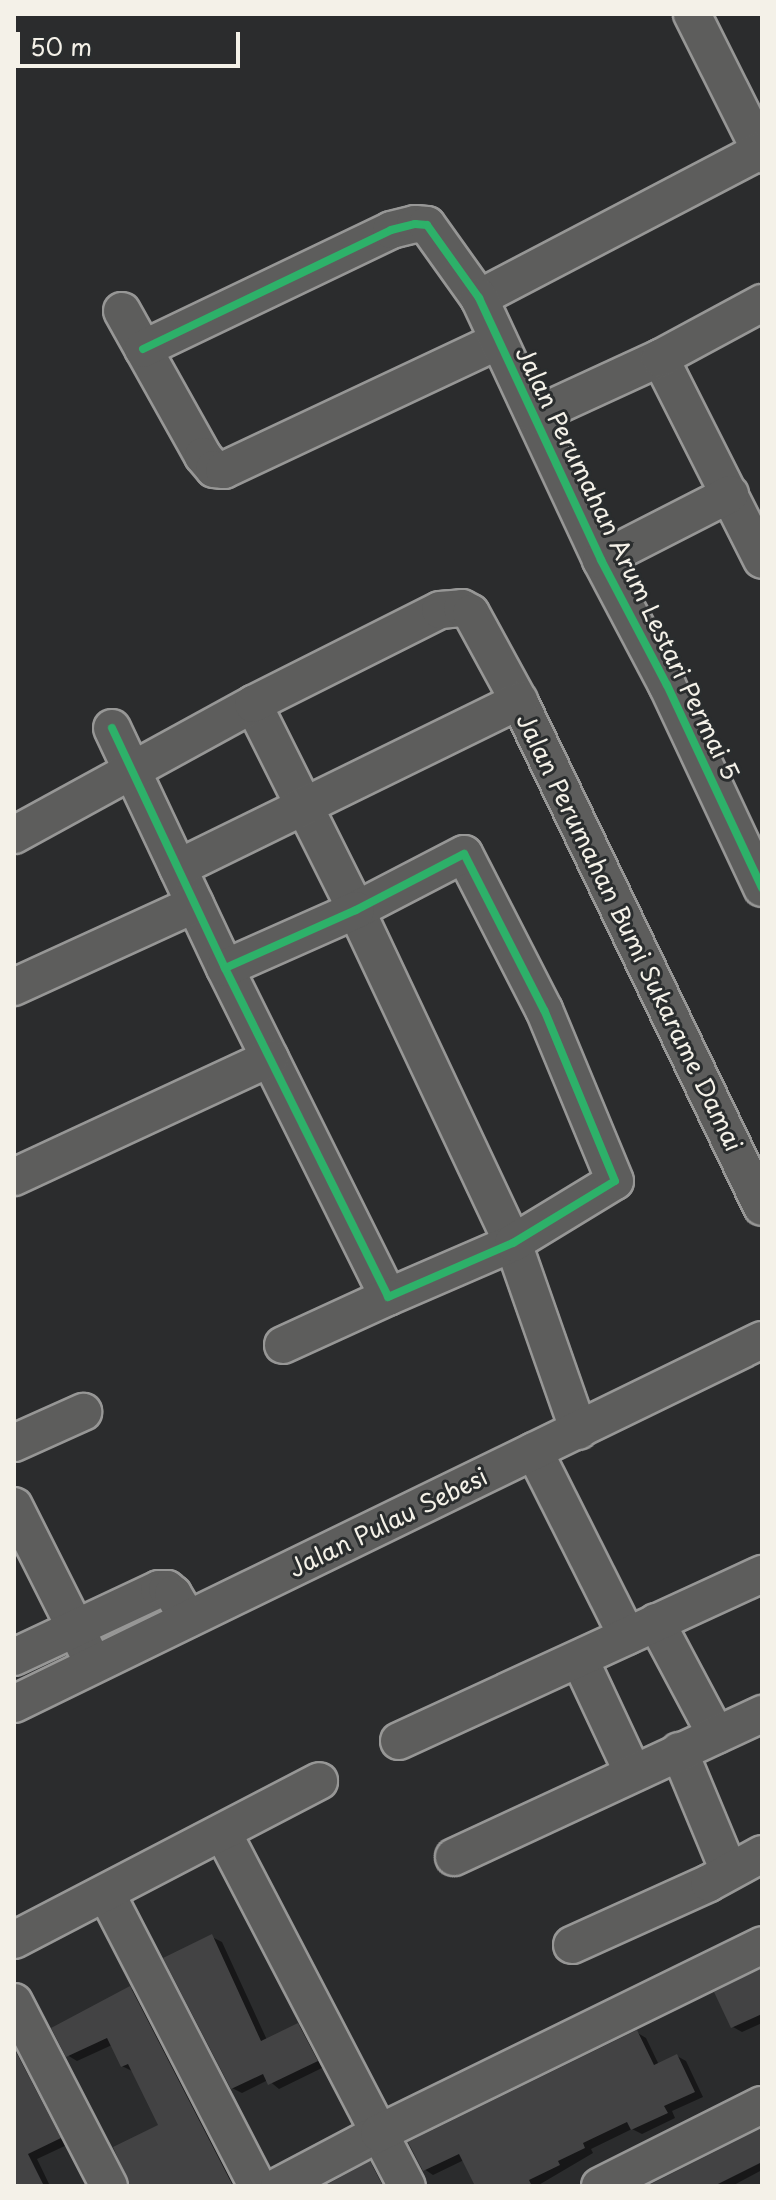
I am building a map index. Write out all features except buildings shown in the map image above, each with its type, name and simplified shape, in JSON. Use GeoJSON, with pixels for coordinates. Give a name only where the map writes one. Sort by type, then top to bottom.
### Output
{"type":"FeatureCollection","features":[{"type":"Feature","properties":{"kind":"street"},"geometry":{"type":"LineString","coordinates":[[479,298],[761,152],[692,14]]}},
{"type":"Feature","properties":{"kind":"street","name":"Jalan Perumahan Arum Lestari Permai 5"},"geometry":{"type":"LineString","coordinates":[[143,349],[391,230],[415,224],[427,225],[435,232],[479,298],[601,560],[667,685],[762,888]]}},
{"type":"Feature","properties":{"kind":"street","name":"Jalan Perumahan Arum Lestari Permai 5"},"geometry":{"type":"LineString","coordinates":[[536,415],[660,358],[762,303]]}},
{"type":"Feature","properties":{"kind":"street"},"geometry":{"type":"LineString","coordinates":[[122,311],[203,456],[214,469],[224,470],[498,341]]}},
{"type":"Feature","properties":{"kind":"street"},"geometry":{"type":"LineString","coordinates":[[660,358],[762,560]]}},
{"type":"Feature","properties":{"kind":"street","name":"Jalan Perumahan Arum Lestari Permai 5"},"geometry":{"type":"LineString","coordinates":[[601,560],[730,494]]}},
{"type":"Feature","properties":{"kind":"street","name":"Jalan Perumahan Bumi Sukarame Damai"},"geometry":{"type":"LineString","coordinates":[[14,835],[253,704],[440,610],[462,608],[471,613],[519,701],[762,1207]]}},
{"type":"Feature","properties":{"kind":"street","name":"Jalan Perumahan Bumi Sukarame Damai"},"geometry":{"type":"LineString","coordinates":[[178,868],[519,701]]}},
{"type":"Feature","properties":{"kind":"street"},"geometry":{"type":"LineString","coordinates":[[253,704],[356,910],[513,1243],[579,1431]]}},
{"type":"Feature","properties":{"kind":"street"},"geometry":{"type":"LineString","coordinates":[[112,728],[225,968],[388,1297]]}},
{"type":"Feature","properties":{"kind":"street"},"geometry":{"type":"LineString","coordinates":[[225,968],[356,910],[464,854],[544,1010],[615,1181],[513,1243],[283,1345]]}},
{"type":"Feature","properties":{"kind":"street"},"geometry":{"type":"LineString","coordinates":[[14,987],[195,904]]}},
{"type":"Feature","properties":{"kind":"street"},"geometry":{"type":"LineString","coordinates":[[14,1177],[270,1058]]}},
{"type":"Feature","properties":{"kind":"street","name":"Jalan Pulau Sebesi"},"geometry":{"type":"LineString","coordinates":[[14,1704],[762,1340]]}},
{"type":"Feature","properties":{"kind":"street"},"geometry":{"type":"LineString","coordinates":[[14,1443],[83,1412]]}},
{"type":"Feature","properties":{"kind":"street"},"geometry":{"type":"LineString","coordinates":[[534,1451],[641,1629],[716,1735]]}},
{"type":"Feature","properties":{"kind":"street"},"geometry":{"type":"LineString","coordinates":[[14,1506],[93,1665]]}},
{"type":"Feature","properties":{"kind":"street"},"geometry":{"type":"LineString","coordinates":[[399,1741],[762,1574]]}},
{"type":"Feature","properties":{"kind":"street"},"geometry":{"type":"LineString","coordinates":[[14,1657],[167,1589],[188,1619]]}},
{"type":"Feature","properties":{"kind":"street"},"geometry":{"type":"LineString","coordinates":[[580,1660],[633,1773]]}},
{"type":"Feature","properties":{"kind":"street"},"geometry":{"type":"LineString","coordinates":[[454,1857],[762,1714]]}},
{"type":"Feature","properties":{"kind":"street"},"geometry":{"type":"LineString","coordinates":[[679,1751],[728,1869]]}},
{"type":"Feature","properties":{"kind":"street"},"geometry":{"type":"LineString","coordinates":[[14,1940],[319,1781]]}},
{"type":"Feature","properties":{"kind":"street"},"geometry":{"type":"LineString","coordinates":[[223,1833],[407,2186]]}},
{"type":"Feature","properties":{"kind":"street"},"geometry":{"type":"LineString","coordinates":[[572,1945],[709,1883],[728,1869],[762,1854]]}},
{"type":"Feature","properties":{"kind":"street"},"geometry":{"type":"LineString","coordinates":[[106,1893],[257,2186]]}},
{"type":"Feature","properties":{"kind":"street"},"geometry":{"type":"LineString","coordinates":[[279,2186],[379,2133],[762,1945]]}},
{"type":"Feature","properties":{"kind":"street"},"geometry":{"type":"LineString","coordinates":[[14,2002],[109,2186]]}},
{"type":"Feature","properties":{"kind":"street"},"geometry":{"type":"LineString","coordinates":[[600,2186],[762,2105]]}},
{"type":"Feature","properties":{"kind":"cycle path"},"geometry":{"type":"LineString","coordinates":[[143,349],[391,230],[415,224],[427,225],[479,298],[601,560],[667,685],[762,888]]}},
{"type":"Feature","properties":{"kind":"cycle path"},"geometry":{"type":"LineString","coordinates":[[112,728],[225,968],[388,1297],[513,1243],[615,1181],[544,1010],[464,854],[356,910],[225,968]]}}]}
